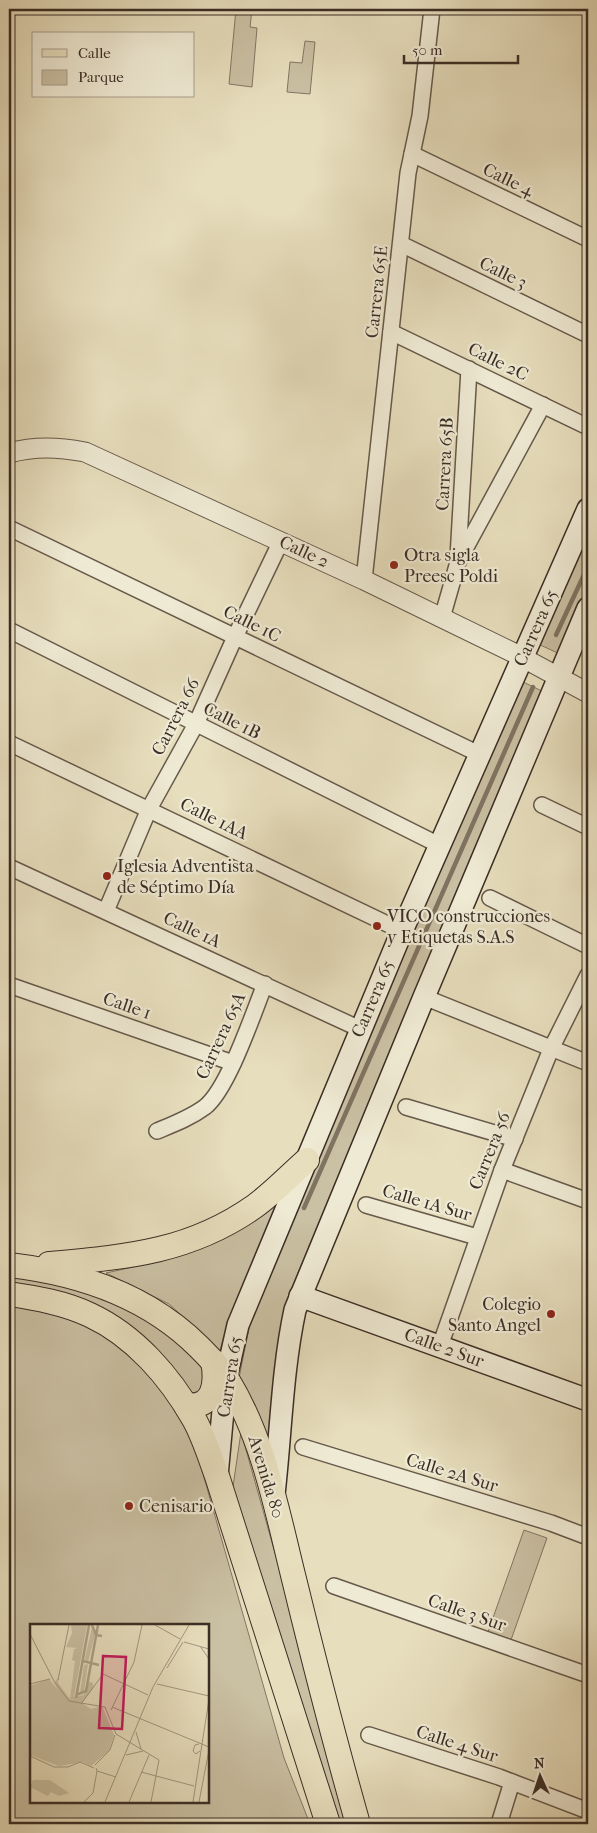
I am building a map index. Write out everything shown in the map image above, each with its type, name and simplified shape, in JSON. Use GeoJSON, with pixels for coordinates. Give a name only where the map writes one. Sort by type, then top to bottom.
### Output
{"type":"FeatureCollection","features":[{"type":"Feature","properties":{"kind":"main road","name":"Carrera 65"},"geometry":{"type":"LineString","coordinates":[[217,1476],[220,1369],[360,1029],[439,845],[588,509]]}},
{"type":"Feature","properties":{"kind":"main road"},"geometry":{"type":"LineString","coordinates":[[274,1494],[288,1345],[295,1310],[424,997],[588,608]]}},
{"type":"Feature","properties":{"kind":"main road"},"geometry":{"type":"LineString","coordinates":[[18,1266],[102,1260],[149,1252],[202,1237],[256,1205],[307,1160]]}},
{"type":"Feature","properties":{"kind":"main road","name":"Avenida 80"},"geometry":{"type":"LineString","coordinates":[[18,1266],[73,1276],[126,1295],[169,1320],[220,1369],[245,1414],[259,1447],[274,1494],[329,1720],[358,1824]]}},
{"type":"Feature","properties":{"kind":"main road"},"geometry":{"type":"LineString","coordinates":[[9,1294],[90,1314],[116,1330],[139,1347],[186,1405],[204,1439],[217,1476],[328,1824]]}},
{"type":"Feature","properties":{"kind":"main road","name":"Calle 2 Sur"},"geometry":{"type":"LineString","coordinates":[[300,1296],[588,1400]]}},
{"type":"Feature","properties":{"kind":"main road"},"geometry":{"type":"LineString","coordinates":[[186,1405],[201,1404],[208,1398],[215,1384],[215,1373],[220,1369]]}},
{"type":"Feature","properties":{"kind":"street","name":"Carrera 65E"},"geometry":{"type":"LineString","coordinates":[[364,580],[401,244],[412,154],[420,116],[432,9]]}},
{"type":"Feature","properties":{"kind":"street","name":"Calle 4"},"geometry":{"type":"LineString","coordinates":[[412,154],[588,240]]}},
{"type":"Feature","properties":{"kind":"street","name":"Calle 3"},"geometry":{"type":"LineString","coordinates":[[401,244],[588,335]]}},
{"type":"Feature","properties":{"kind":"street","name":"Calle 2C"},"geometry":{"type":"LineString","coordinates":[[391,332],[588,427]]}},
{"type":"Feature","properties":{"kind":"street","name":"Carrera 65B"},"geometry":{"type":"LineString","coordinates":[[458,562],[469,369]]}},
{"type":"Feature","properties":{"kind":"street","name":"Carrera 65B"},"geometry":{"type":"LineString","coordinates":[[442,618],[458,562],[542,405]]}},
{"type":"Feature","properties":{"kind":"street","name":"Calle 2"},"geometry":{"type":"LineString","coordinates":[[9,453],[45,447],[85,452],[364,580],[523,658],[588,693]]}},
{"type":"Feature","properties":{"kind":"street","name":"Calle 1C"},"geometry":{"type":"LineString","coordinates":[[9,528],[479,754]]}},
{"type":"Feature","properties":{"kind":"street","name":"Carrera 66"},"geometry":{"type":"LineString","coordinates":[[106,911],[149,809],[196,724],[281,541]]}},
{"type":"Feature","properties":{"kind":"street","name":"Calle 1B"},"geometry":{"type":"LineString","coordinates":[[9,630],[439,845]]}},
{"type":"Feature","properties":{"kind":"street","name":"Calle 1AA"},"geometry":{"type":"LineString","coordinates":[[9,743],[402,931]]}},
{"type":"Feature","properties":{"kind":"street"},"geometry":{"type":"LineString","coordinates":[[542,805],[588,827]]}},
{"type":"Feature","properties":{"kind":"street","name":"Calle 1A"},"geometry":{"type":"LineString","coordinates":[[9,867],[360,1029]]}},
{"type":"Feature","properties":{"kind":"street"},"geometry":{"type":"LineString","coordinates":[[490,898],[588,946]]}},
{"type":"Feature","properties":{"kind":"street","name":"Carrera 56"},"geometry":{"type":"LineString","coordinates":[[440,1346],[477,1237],[514,1139],[551,1049],[588,975]]}},
{"type":"Feature","properties":{"kind":"street","name":"Carrera 65A"},"geometry":{"type":"LineString","coordinates":[[157,1131],[190,1118],[207,1106],[221,1087],[233,1064],[265,984]]}},
{"type":"Feature","properties":{"kind":"street","name":"Calle 1"},"geometry":{"type":"LineString","coordinates":[[9,985],[233,1064]]}},
{"type":"Feature","properties":{"kind":"street"},"geometry":{"type":"LineString","coordinates":[[424,997],[588,1063]]}},
{"type":"Feature","properties":{"kind":"street"},"geometry":{"type":"LineString","coordinates":[[406,1107],[514,1139]]}},
{"type":"Feature","properties":{"kind":"street"},"geometry":{"type":"LineString","coordinates":[[502,1170],[588,1201]]}},
{"type":"Feature","properties":{"kind":"street","name":"Calle 1A Sur"},"geometry":{"type":"LineString","coordinates":[[366,1205],[477,1237]]}},
{"type":"Feature","properties":{"kind":"street","name":"Calle 2A Sur"},"geometry":{"type":"LineString","coordinates":[[303,1447],[551,1522],[588,1537]]}},
{"type":"Feature","properties":{"kind":"street","name":"Calle 3 Sur"},"geometry":{"type":"LineString","coordinates":[[334,1586],[588,1675]]}},
{"type":"Feature","properties":{"kind":"street","name":"Calle 4 Sur"},"geometry":{"type":"LineString","coordinates":[[369,1734],[512,1782],[588,1811]]}},
{"type":"Feature","properties":{"kind":"street"},"geometry":{"type":"LineString","coordinates":[[499,1824],[512,1782]]}},
{"type":"Feature","properties":{"kind":"green space"},"geometry":{"type":"Polygon","coordinates":[[[236,9],[252,9],[250,27],[257,28],[252,87],[229,84],[236,9]]]}},
{"type":"Feature","properties":{"kind":"green space"},"geometry":{"type":"Polygon","coordinates":[[[305,41],[315,42],[310,94],[287,92],[290,62],[302,63],[305,41]]]}},
{"type":"Feature","properties":{"kind":"green space"},"geometry":{"type":"Polygon","coordinates":[[[588,525],[588,596],[562,655],[536,643],[588,525]]]}},
{"type":"Feature","properties":{"kind":"green space"},"geometry":{"type":"Polygon","coordinates":[[[519,680],[546,693],[285,1304],[276,1374],[273,1445],[238,1383],[252,1313],[519,680]]]}},
{"type":"Feature","properties":{"kind":"green space"},"geometry":{"type":"Polygon","coordinates":[[[286,1189],[231,1316],[219,1353],[199,1331],[169,1304],[106,1273],[173,1258],[218,1241],[286,1189]]]}},
{"type":"Feature","properties":{"kind":"green space"},"geometry":{"type":"Polygon","coordinates":[[[9,1271],[60,1279],[137,1310],[170,1335],[208,1374],[204,1391],[190,1398],[151,1345],[9,1287],[9,1271]]]}},
{"type":"Feature","properties":{"kind":"green space"},"geometry":{"type":"Polygon","coordinates":[[[9,1302],[84,1323],[126,1350],[173,1400],[197,1453],[284,1758],[310,1824],[9,1824],[9,1302]]]}},
{"type":"Feature","properties":{"kind":"green space"},"geometry":{"type":"Polygon","coordinates":[[[241,1432],[351,1824],[335,1824],[232,1493],[241,1432]]]}},
{"type":"Feature","properties":{"kind":"green space"},"geometry":{"type":"Polygon","coordinates":[[[524,1530],[547,1538],[511,1640],[488,1632],[524,1530]]]}},
{"type":"Feature","properties":{"kind":"waterway"},"geometry":{"type":"LineString","coordinates":[[556,635],[588,566]]}},
{"type":"Feature","properties":{"kind":"waterway"},"geometry":{"type":"LineString","coordinates":[[304,1208],[533,687]]}},
{"type":"Feature","properties":{"kind":"place","name":"Otra sigla Preesc Poldi"},"geometry":{"type":"Point","coordinates":[394,565]}},
{"type":"Feature","properties":{"kind":"place","name":"Iglesia Adventista de Séptimo Día"},"geometry":{"type":"Point","coordinates":[107,876]}},
{"type":"Feature","properties":{"kind":"place","name":"VICO construcciones y Etiquetas S.A.S"},"geometry":{"type":"Point","coordinates":[377,926]}},
{"type":"Feature","properties":{"kind":"place","name":"Colegio Santo Angel"},"geometry":{"type":"Point","coordinates":[551,1314]}},
{"type":"Feature","properties":{"kind":"place","name":"Cenisario"},"geometry":{"type":"Point","coordinates":[129,1506]}}]}
